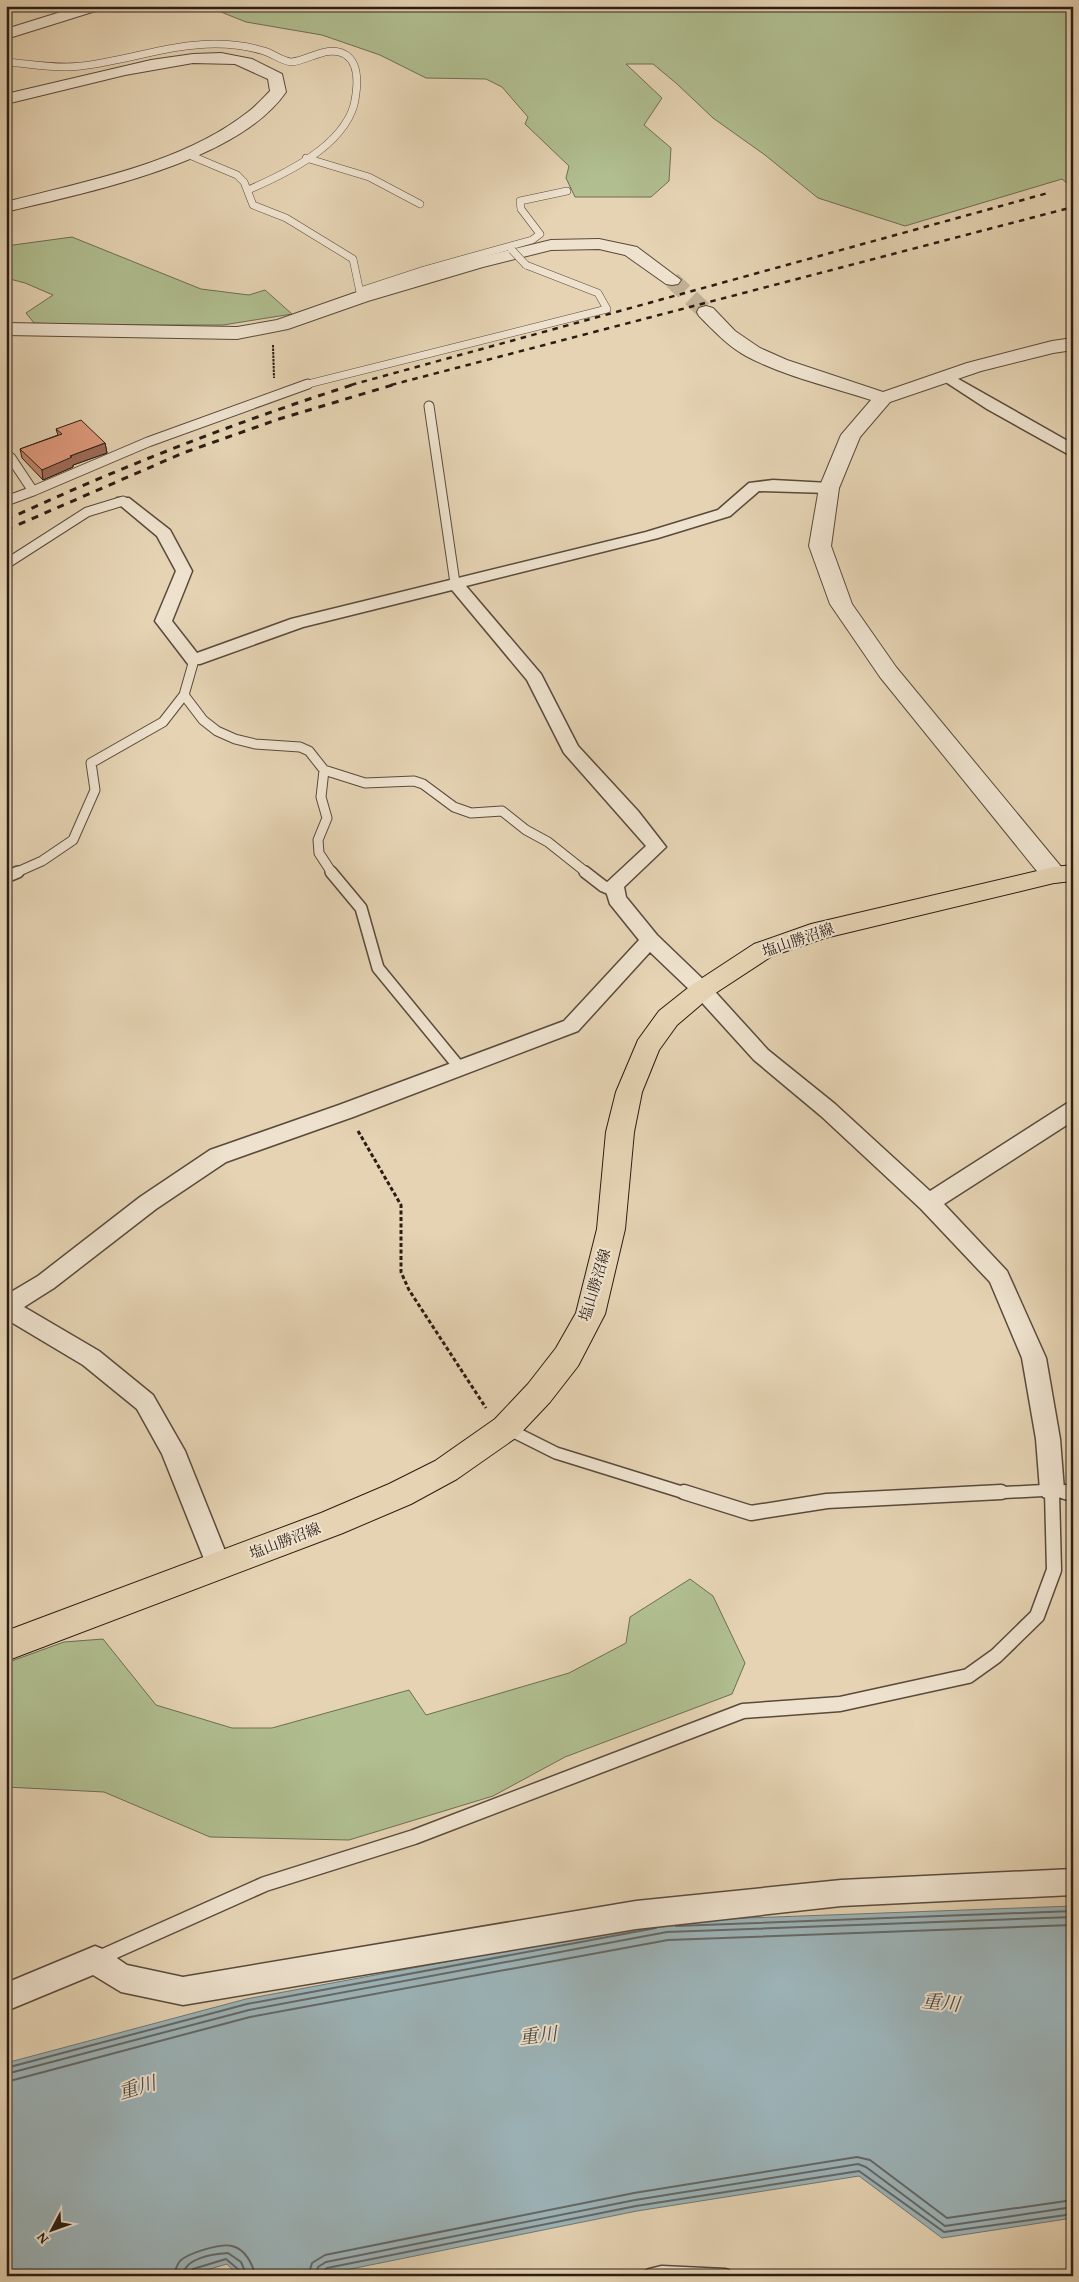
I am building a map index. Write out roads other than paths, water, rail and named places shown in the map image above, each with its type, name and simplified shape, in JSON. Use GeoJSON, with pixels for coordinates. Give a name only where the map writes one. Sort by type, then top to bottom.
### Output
{"type":"FeatureCollection","features":[{"type":"Feature","properties":{"kind":"main road","name":"塩山勝沼線"},"geometry":{"type":"LineString","coordinates":[[6,1646],[220,1566],[400,1494],[446,1470],[506,1428],[539,1393],[567,1357],[590,1314],[611,1229],[620,1132],[629,1092],[647,1047],[668,1018],[702,990],[763,950],[820,930],[1063,874]]}},
{"type":"Feature","properties":{"kind":"street"},"geometry":{"type":"LineString","coordinates":[[6,34],[97,6]]}},
{"type":"Feature","properties":{"kind":"street"},"geometry":{"type":"LineString","coordinates":[[6,99],[57,84],[159,64],[204,58],[234,59],[255,64],[276,77],[278,92],[259,114],[213,141],[168,163],[6,207]]}},
{"type":"Feature","properties":{"kind":"street"},"geometry":{"type":"LineString","coordinates":[[6,329],[237,333],[281,325],[360,294],[477,262],[551,245],[599,244],[631,251],[672,280]]}},
{"type":"Feature","properties":{"kind":"street"},"geometry":{"type":"LineString","coordinates":[[706,312],[728,335],[753,352],[780,364],[883,398]]}},
{"type":"Feature","properties":{"kind":"street"},"geometry":{"type":"LineString","coordinates":[[1063,874],[888,672],[841,604],[820,546],[829,488],[851,435],[883,398],[946,376],[1052,347],[1073,344]]}},
{"type":"Feature","properties":{"kind":"street"},"geometry":{"type":"LineString","coordinates":[[946,376],[983,401],[1009,416],[1036,427],[1073,452]]}},
{"type":"Feature","properties":{"kind":"street"},"geometry":{"type":"LineString","coordinates":[[123,501],[164,533],[184,571],[163,621],[194,660],[298,623],[652,535],[724,513],[755,486],[829,488]]}},
{"type":"Feature","properties":{"kind":"street"},"geometry":{"type":"LineString","coordinates":[[455,583],[535,678],[570,749],[632,815],[657,847],[614,885],[616,898],[650,940],[702,990],[761,1055],[828,1110],[930,1203],[999,1277],[1034,1358],[1048,1439],[1063,1492]]}},
{"type":"Feature","properties":{"kind":"street"},"geometry":{"type":"LineString","coordinates":[[220,1566],[174,1451],[145,1402],[91,1358],[6,1308],[46,1282],[148,1203],[218,1156],[346,1112],[571,1026],[650,940]]}},
{"type":"Feature","properties":{"kind":"street"},"geometry":{"type":"LineString","coordinates":[[930,1203],[1073,1110]]}},
{"type":"Feature","properties":{"kind":"street"},"geometry":{"type":"LineString","coordinates":[[6,1997],[94,1960],[121,1978],[183,1992],[636,1915],[842,1893],[1073,1882]]}},
{"type":"Feature","properties":{"kind":"lane"},"geometry":{"type":"LineString","coordinates":[[6,62],[60,68],[191,46],[225,43],[250,46],[277,54],[290,62],[327,53],[340,52],[353,63],[358,78],[353,108],[347,122],[334,138],[284,174],[248,190]]}},
{"type":"Feature","properties":{"kind":"lane"},"geometry":{"type":"LineString","coordinates":[[187,154],[241,178],[248,190],[249,200],[253,205],[286,218],[353,259],[360,294],[424,270],[510,249],[532,240],[540,234],[521,208],[520,201],[567,191]]}},
{"type":"Feature","properties":{"kind":"lane"},"geometry":{"type":"LineString","coordinates":[[306,158],[370,177],[420,204]]}},
{"type":"Feature","properties":{"kind":"lane"},"geometry":{"type":"LineString","coordinates":[[6,501],[148,442],[312,382],[501,337],[607,309],[598,293],[526,265],[510,249]]}},
{"type":"Feature","properties":{"kind":"lane"},"geometry":{"type":"LineString","coordinates":[[429,406],[455,583]]}},
{"type":"Feature","properties":{"kind":"lane"},"geometry":{"type":"LineString","coordinates":[[6,454],[11,458],[33,491]]}},
{"type":"Feature","properties":{"kind":"lane"},"geometry":{"type":"LineString","coordinates":[[6,564],[87,512],[123,501]]}},
{"type":"Feature","properties":{"kind":"lane"},"geometry":{"type":"LineString","coordinates":[[6,877],[42,862],[73,840],[95,790],[91,762],[163,722],[184,695],[194,660]]}},
{"type":"Feature","properties":{"kind":"lane"},"geometry":{"type":"LineString","coordinates":[[184,695],[203,720],[217,731],[235,739],[255,744],[300,747],[309,751],[324,770],[365,783],[414,781],[423,784],[454,807],[471,813],[502,812],[526,830],[548,842],[603,886],[615,891]]}},
{"type":"Feature","properties":{"kind":"lane"},"geometry":{"type":"LineString","coordinates":[[324,770],[321,797],[326,818],[318,840],[319,852],[323,862],[361,908],[378,968],[460,1068]]}},
{"type":"Feature","properties":{"kind":"lane"},"geometry":{"type":"LineString","coordinates":[[94,1960],[265,1884],[414,1837],[743,1711],[840,1704],[968,1676],[996,1656],[1037,1616],[1054,1570],[1063,1492],[827,1501],[751,1513],[556,1453],[506,1428]]}},
{"type":"Feature","properties":{"kind":"lane"},"geometry":{"type":"LineString","coordinates":[[650,2276],[662,2274],[726,2276]]}},
{"type":"Feature","properties":{"kind":"water","name":"重川"},"geometry":{"type":"Polygon","coordinates":[[[1073,1906],[1073,2218],[942,2238],[859,2176],[637,2211],[316,2276],[238,2276],[227,2264],[186,2276],[6,2276],[6,2063],[246,1999],[666,1921],[1073,1906]]]}},
{"type":"Feature","properties":{"kind":"tunnel"},"geometry":{"type":"LineString","coordinates":[[672,280],[706,312]]}},
{"type":"Feature","properties":{"kind":"railway"},"geometry":{"type":"LineString","coordinates":[[351,385],[1048,193]]}},
{"type":"Feature","properties":{"kind":"railway"},"geometry":{"type":"LineString","coordinates":[[391,385],[1073,207]]}},
{"type":"Feature","properties":{"kind":"railway"},"geometry":{"type":"LineString","coordinates":[[6,520],[179,446],[355,384]]}},
{"type":"Feature","properties":{"kind":"railway"},"geometry":{"type":"LineString","coordinates":[[6,530],[183,453],[279,419],[396,384]]}}]}
